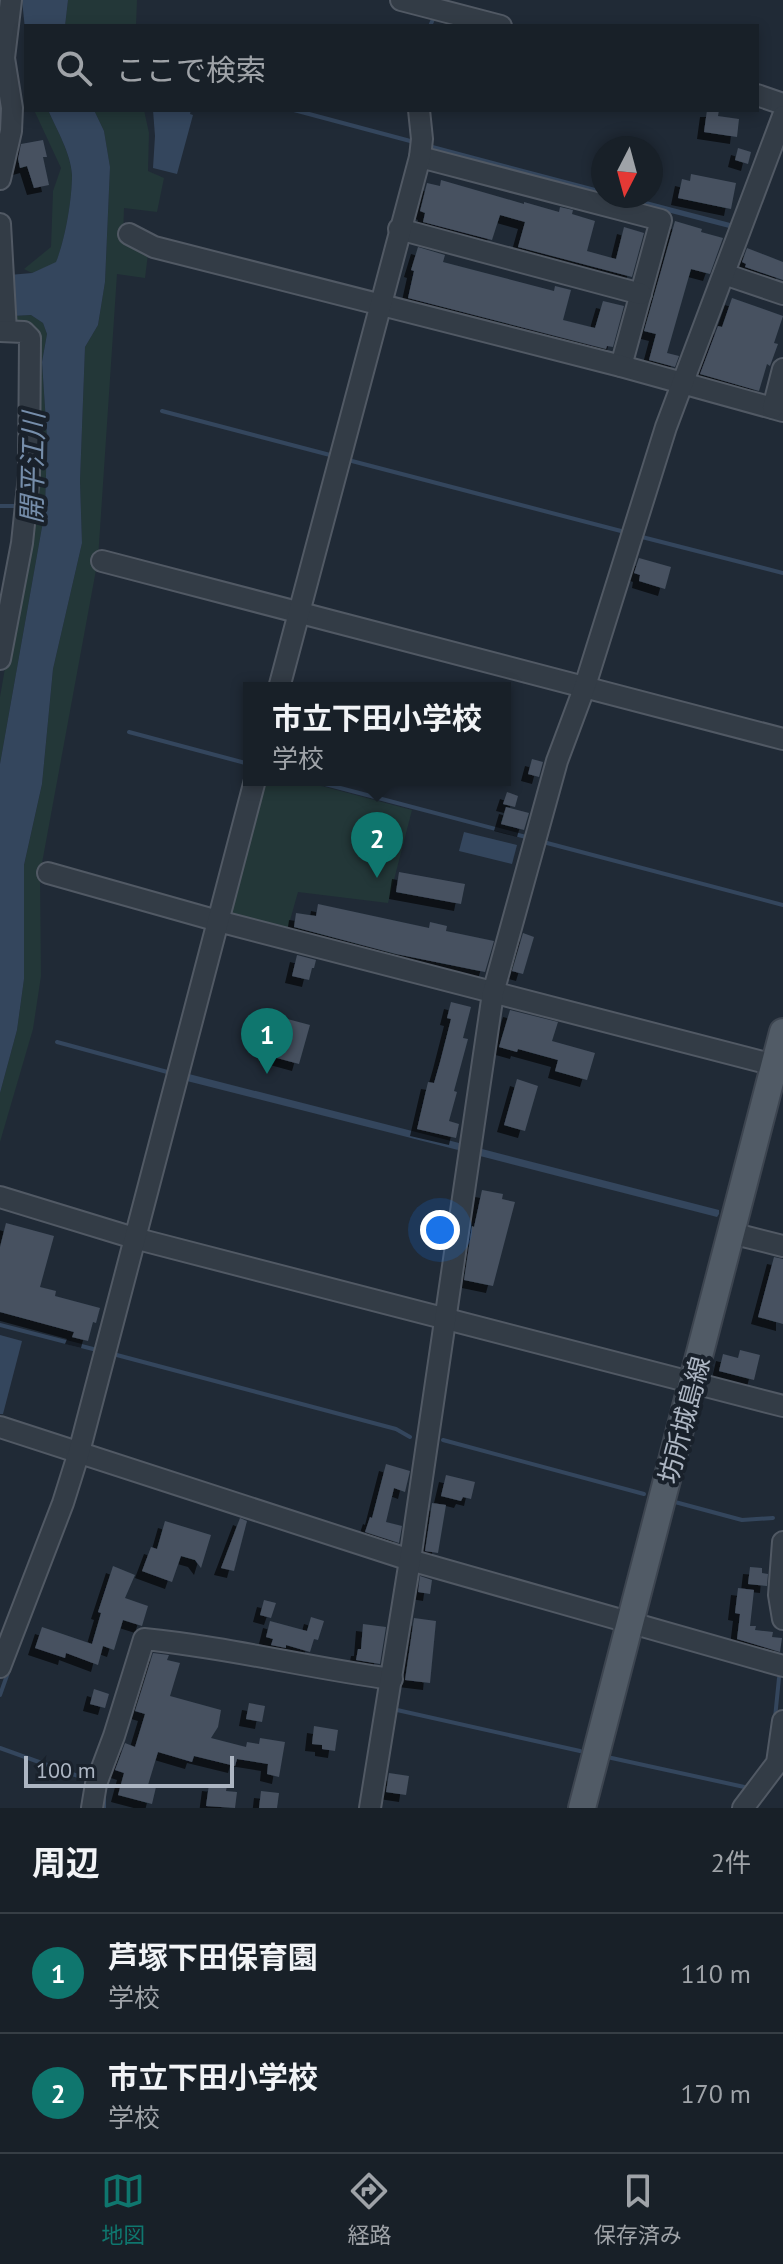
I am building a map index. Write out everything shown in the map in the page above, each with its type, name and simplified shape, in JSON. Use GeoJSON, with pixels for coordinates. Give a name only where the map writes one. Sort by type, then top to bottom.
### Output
{"type":"FeatureCollection","features":[{"type":"Feature","properties":{"kind":"main road","name":"坊所城島線"},"geometry":{"type":"LineString","coordinates":[[582,1808],[783,1032]]}},
{"type":"Feature","properties":{"kind":"street"},"geometry":{"type":"LineString","coordinates":[[0,179],[11,131],[12,108],[4,58],[11,0]]}},
{"type":"Feature","properties":{"kind":"street"},"geometry":{"type":"LineString","coordinates":[[401,0],[492,24]]}},
{"type":"Feature","properties":{"kind":"street"},"geometry":{"type":"LineString","coordinates":[[759,96],[783,104]]}},
{"type":"Feature","properties":{"kind":"street"},"geometry":{"type":"LineString","coordinates":[[281,682],[420,157],[419,112]]}},
{"type":"Feature","properties":{"kind":"street"},"geometry":{"type":"LineString","coordinates":[[370,1808],[410,1560],[493,993],[557,761],[585,686],[643,499],[682,384],[783,116]]}},
{"type":"Feature","properties":{"kind":"street"},"geometry":{"type":"LineString","coordinates":[[420,157],[661,220],[621,366]]}},
{"type":"Feature","properties":{"kind":"street"},"geometry":{"type":"LineString","coordinates":[[0,224],[4,328],[24,332],[30,338],[29,476],[22,543],[0,659]]}},
{"type":"Feature","properties":{"kind":"street"},"geometry":{"type":"LineString","coordinates":[[399,229],[641,294]]}},
{"type":"Feature","properties":{"kind":"street"},"geometry":{"type":"LineString","coordinates":[[129,234],[154,247],[621,366],[778,410],[783,369]]}},
{"type":"Feature","properties":{"kind":"street"},"geometry":{"type":"LineString","coordinates":[[724,274],[783,294]]}},
{"type":"Feature","properties":{"kind":"street"},"geometry":{"type":"LineString","coordinates":[[102,561],[783,739]]}},
{"type":"Feature","properties":{"kind":"street"},"geometry":{"type":"LineString","coordinates":[[0,1667],[63,1503],[79,1452],[253,786]]}},
{"type":"Feature","properties":{"kind":"street"},"geometry":{"type":"LineString","coordinates":[[48,873],[218,921],[774,1065]]}},
{"type":"Feature","properties":{"kind":"street"},"geometry":{"type":"LineString","coordinates":[[0,1197],[134,1238],[783,1406]]}},
{"type":"Feature","properties":{"kind":"street"},"geometry":{"type":"LineString","coordinates":[[731,1233],[783,1246]]}},
{"type":"Feature","properties":{"kind":"street"},"geometry":{"type":"LineString","coordinates":[[0,1427],[410,1560],[783,1666]]}},
{"type":"Feature","properties":{"kind":"street"},"geometry":{"type":"LineString","coordinates":[[783,1542],[779,1595],[783,1619]]}},
{"type":"Feature","properties":{"kind":"street"},"geometry":{"type":"LineString","coordinates":[[92,1808],[96,1784],[144,1639],[188,1643],[335,1672],[392,1679]]}},
{"type":"Feature","properties":{"kind":"street"},"geometry":{"type":"LineString","coordinates":[[743,1808],[777,1763],[783,1721]]}},
{"type":"Feature","properties":{"kind":"green space"},"geometry":{"type":"Polygon","coordinates":[[[68,0],[137,0],[136,24],[65,24],[68,0]]]}},
{"type":"Feature","properties":{"kind":"green space"},"geometry":{"type":"Polygon","coordinates":[[[35,112],[49,112],[66,151],[72,176],[67,220],[56,263],[32,273],[24,269],[51,247],[53,191],[61,168],[35,112]]]}},
{"type":"Feature","properties":{"kind":"green space"},"geometry":{"type":"Polygon","coordinates":[[[95,112],[144,112],[149,133],[148,171],[164,178],[157,212],[124,208],[123,238],[148,254],[145,278],[117,274],[98,559],[40,874],[41,976],[33,1029],[0,1142],[0,1093],[17,1030],[24,979],[24,865],[42,784],[53,669],[82,543],[80,481],[85,347],[98,325],[105,282],[110,167],[104,131],[95,112]]]}},
{"type":"Feature","properties":{"kind":"green space"},"geometry":{"type":"Polygon","coordinates":[[[31,315],[43,323],[47,334],[42,362],[47,438],[45,510],[0,764],[0,697],[33,505],[37,331],[15,323],[12,316],[31,315]]]}},
{"type":"Feature","properties":{"kind":"green space"},"geometry":{"type":"Polygon","coordinates":[[[264,786],[322,786],[412,810],[388,903],[298,892],[287,931],[230,917],[264,786]]]}},
{"type":"Feature","properties":{"kind":"water"},"geometry":{"type":"Polygon","coordinates":[[[22,0],[68,0],[65,24],[24,24],[22,0]]]}},
{"type":"Feature","properties":{"kind":"water"},"geometry":{"type":"Polygon","coordinates":[[[49,112],[95,112],[104,131],[110,167],[105,282],[98,325],[85,347],[80,481],[82,543],[53,669],[42,784],[24,865],[24,979],[17,1030],[0,1093],[0,764],[45,510],[47,438],[42,362],[47,334],[43,323],[31,315],[12,316],[9,275],[32,273],[56,262],[71,196],[71,167],[49,112]]]}},
{"type":"Feature","properties":{"kind":"water"},"geometry":{"type":"Polygon","coordinates":[[[153,112],[190,112],[193,115],[177,174],[153,168],[153,112]]]}},
{"type":"Feature","properties":{"kind":"water"},"geometry":{"type":"Polygon","coordinates":[[[429,144],[591,187],[591,193],[427,150],[429,144]]]}},
{"type":"Feature","properties":{"kind":"water"},"geometry":{"type":"Polygon","coordinates":[[[663,205],[734,224],[733,229],[652,208],[663,208],[663,205]]]}},
{"type":"Feature","properties":{"kind":"water"},"geometry":{"type":"Polygon","coordinates":[[[464,832],[517,845],[512,864],[459,851],[464,832]]]}},
{"type":"Feature","properties":{"kind":"water"},"geometry":{"type":"Polygon","coordinates":[[[185,1073],[463,1144],[462,1151],[183,1080],[185,1073]]]}},
{"type":"Feature","properties":{"kind":"water"},"geometry":{"type":"Polygon","coordinates":[[[482,1149],[719,1210],[719,1214],[717,1217],[480,1156],[482,1149]]]}},
{"type":"Feature","properties":{"kind":"water"},"geometry":{"type":"Polygon","coordinates":[[[0,1335],[22,1341],[3,1414],[0,1414],[0,1335]]]}},
{"type":"Feature","properties":{"kind":"building"},"geometry":{"type":"Polygon","coordinates":[[[707,112],[719,112],[718,116],[739,119],[737,137],[704,132],[707,112]]]}},
{"type":"Feature","properties":{"kind":"building"},"geometry":{"type":"Polygon","coordinates":[[[43,140],[49,185],[34,188],[27,166],[20,168],[18,159],[21,144],[43,140]]]}},
{"type":"Feature","properties":{"kind":"building"},"geometry":{"type":"Polygon","coordinates":[[[738,148],[751,152],[748,164],[735,160],[738,148]]]}},
{"type":"Feature","properties":{"kind":"building"},"geometry":{"type":"Polygon","coordinates":[[[691,174],[736,183],[731,209],[678,198],[682,179],[690,181],[691,174]]]}},
{"type":"Feature","properties":{"kind":"building"},"geometry":{"type":"Polygon","coordinates":[[[441,180],[559,212],[560,207],[573,210],[572,214],[595,221],[587,251],[616,259],[624,227],[644,233],[632,277],[518,247],[525,222],[500,215],[492,240],[423,222],[425,213],[420,211],[427,183],[440,186],[441,180]]]}},
{"type":"Feature","properties":{"kind":"building"},"geometry":{"type":"Polygon","coordinates":[[[675,221],[723,238],[710,274],[691,269],[667,353],[679,356],[675,367],[649,360],[656,334],[644,331],[675,221]]]}},
{"type":"Feature","properties":{"kind":"building"},"geometry":{"type":"Polygon","coordinates":[[[418,247],[445,255],[443,262],[554,291],[555,286],[571,290],[563,320],[595,328],[603,301],[624,306],[613,347],[607,346],[606,349],[408,298],[414,271],[411,270],[418,247]]]}},
{"type":"Feature","properties":{"kind":"building"},"geometry":{"type":"Polygon","coordinates":[[[747,248],[783,262],[783,280],[745,267],[746,264],[742,262],[747,248]]]}},
{"type":"Feature","properties":{"kind":"building"},"geometry":{"type":"Polygon","coordinates":[[[732,298],[783,316],[774,343],[778,344],[770,366],[767,364],[759,391],[700,374],[732,298]]]}},
{"type":"Feature","properties":{"kind":"building"},"geometry":{"type":"Polygon","coordinates":[[[639,558],[671,567],[665,589],[639,581],[640,575],[634,573],[639,558]]]}},
{"type":"Feature","properties":{"kind":"building"},"geometry":{"type":"Polygon","coordinates":[[[532,759],[543,762],[539,777],[528,774],[532,759]]]}},
{"type":"Feature","properties":{"kind":"building"},"geometry":{"type":"Polygon","coordinates":[[[507,792],[518,796],[515,807],[503,804],[507,792]]]}},
{"type":"Feature","properties":{"kind":"building"},"geometry":{"type":"Polygon","coordinates":[[[506,807],[529,813],[524,830],[501,824],[506,807]]]}},
{"type":"Feature","properties":{"kind":"building"},"geometry":{"type":"Polygon","coordinates":[[[399,872],[465,884],[461,904],[396,892],[399,872]]]}},
{"type":"Feature","properties":{"kind":"building"},"geometry":{"type":"Polygon","coordinates":[[[318,904],[429,928],[430,922],[447,926],[446,931],[494,941],[485,972],[396,954],[294,927],[296,913],[316,916],[318,904]]]}},
{"type":"Feature","properties":{"kind":"building"},"geometry":{"type":"Polygon","coordinates":[[[523,933],[534,937],[523,974],[512,971],[523,933]]]}},
{"type":"Feature","properties":{"kind":"building"},"geometry":{"type":"Polygon","coordinates":[[[297,955],[316,960],[309,980],[292,976],[297,955]]]}},
{"type":"Feature","properties":{"kind":"building"},"geometry":{"type":"Polygon","coordinates":[[[451,1002],[471,1007],[463,1038],[468,1039],[449,1121],[459,1124],[456,1138],[417,1129],[428,1082],[434,1083],[440,1062],[451,1019],[447,1018],[451,1002]]]}},
{"type":"Feature","properties":{"kind":"building"},"geometry":{"type":"Polygon","coordinates":[[[510,1010],[558,1022],[552,1041],[595,1053],[587,1080],[555,1071],[558,1060],[499,1047],[510,1010]]]}},
{"type":"Feature","properties":{"kind":"building"},"geometry":{"type":"Polygon","coordinates":[[[276,1016],[310,1025],[299,1064],[266,1055],[276,1016]]]}},
{"type":"Feature","properties":{"kind":"building"},"geometry":{"type":"Polygon","coordinates":[[[517,1079],[538,1086],[525,1131],[504,1125],[517,1079]]]}},
{"type":"Feature","properties":{"kind":"building"},"geometry":{"type":"Polygon","coordinates":[[[482,1190],[503,1194],[502,1199],[515,1202],[493,1286],[464,1280],[472,1226],[482,1190]]]}},
{"type":"Feature","properties":{"kind":"building"},"geometry":{"type":"Polygon","coordinates":[[[6,1223],[54,1236],[40,1287],[56,1291],[55,1296],[100,1308],[88,1341],[72,1337],[74,1332],[0,1312],[0,1247],[6,1223]]]}},
{"type":"Feature","properties":{"kind":"building"},"geometry":{"type":"Polygon","coordinates":[[[774,1257],[783,1259],[783,1324],[758,1317],[774,1257]]]}},
{"type":"Feature","properties":{"kind":"building"},"geometry":{"type":"Polygon","coordinates":[[[740,1350],[760,1355],[754,1380],[719,1371],[723,1354],[738,1358],[740,1350]]]}},
{"type":"Feature","properties":{"kind":"building"},"geometry":{"type":"Polygon","coordinates":[[[386,1464],[410,1471],[405,1492],[394,1488],[386,1522],[402,1526],[399,1543],[365,1532],[372,1518],[386,1464]]]}},
{"type":"Feature","properties":{"kind":"building"},"geometry":{"type":"Polygon","coordinates":[[[446,1475],[475,1482],[471,1499],[463,1497],[461,1501],[441,1496],[446,1475]]]}},
{"type":"Feature","properties":{"kind":"building"},"geometry":{"type":"Polygon","coordinates":[[[432,1503],[446,1505],[438,1553],[425,1551],[432,1503]]]}},
{"type":"Feature","properties":{"kind":"building"},"geometry":{"type":"Polygon","coordinates":[[[240,1518],[247,1521],[234,1571],[221,1568],[240,1518]]]}},
{"type":"Feature","properties":{"kind":"building"},"geometry":{"type":"Polygon","coordinates":[[[165,1521],[211,1535],[201,1568],[195,1560],[181,1556],[172,1582],[142,1571],[151,1547],[157,1549],[165,1521]]]}},
{"type":"Feature","properties":{"kind":"building"},"geometry":{"type":"Polygon","coordinates":[[[113,1566],[135,1575],[125,1598],[148,1606],[142,1626],[123,1620],[114,1650],[103,1646],[98,1665],[66,1653],[65,1658],[35,1648],[42,1627],[92,1644],[101,1613],[98,1612],[113,1566]]]}},
{"type":"Feature","properties":{"kind":"building"},"geometry":{"type":"Polygon","coordinates":[[[750,1567],[762,1568],[762,1573],[768,1574],[767,1586],[748,1584],[750,1567]]]}},
{"type":"Feature","properties":{"kind":"building"},"geometry":{"type":"Polygon","coordinates":[[[420,1576],[432,1580],[430,1594],[418,1592],[420,1576]]]}},
{"type":"Feature","properties":{"kind":"building"},"geometry":{"type":"Polygon","coordinates":[[[738,1588],[754,1590],[750,1626],[756,1626],[755,1630],[773,1632],[772,1637],[782,1638],[780,1652],[737,1639],[740,1614],[735,1613],[738,1588]]]}},
{"type":"Feature","properties":{"kind":"building"},"geometry":{"type":"Polygon","coordinates":[[[264,1600],[276,1603],[271,1618],[260,1615],[264,1600]]]}},
{"type":"Feature","properties":{"kind":"building"},"geometry":{"type":"Polygon","coordinates":[[[311,1617],[324,1621],[310,1652],[286,1645],[286,1648],[271,1645],[273,1639],[266,1637],[270,1621],[307,1631],[311,1617]]]}},
{"type":"Feature","properties":{"kind":"building"},"geometry":{"type":"Polygon","coordinates":[[[414,1618],[436,1621],[430,1683],[405,1680],[414,1618]]]}},
{"type":"Feature","properties":{"kind":"building"},"geometry":{"type":"Polygon","coordinates":[[[363,1624],[386,1627],[380,1664],[356,1660],[358,1649],[361,1649],[363,1624]]]}},
{"type":"Feature","properties":{"kind":"building"},"geometry":{"type":"Polygon","coordinates":[[[153,1653],[169,1655],[167,1660],[180,1663],[170,1696],[221,1710],[218,1727],[211,1738],[246,1747],[247,1742],[259,1744],[260,1738],[285,1742],[279,1777],[267,1774],[268,1764],[237,1759],[235,1766],[194,1756],[192,1762],[158,1752],[148,1785],[156,1787],[152,1804],[118,1795],[124,1773],[115,1770],[125,1743],[135,1747],[145,1714],[135,1711],[153,1653]]]}},
{"type":"Feature","properties":{"kind":"building"},"geometry":{"type":"Polygon","coordinates":[[[94,1689],[109,1694],[105,1708],[90,1704],[94,1689]]]}},
{"type":"Feature","properties":{"kind":"building"},"geometry":{"type":"Polygon","coordinates":[[[249,1703],[265,1706],[262,1722],[246,1719],[249,1703]]]}},
{"type":"Feature","properties":{"kind":"building"},"geometry":{"type":"Polygon","coordinates":[[[314,1726],[338,1730],[335,1751],[312,1744],[314,1726]]]}},
{"type":"Feature","properties":{"kind":"building"},"geometry":{"type":"Polygon","coordinates":[[[389,1773],[409,1776],[406,1795],[386,1792],[389,1773]]]}},
{"type":"Feature","properties":{"kind":"building"},"geometry":{"type":"Polygon","coordinates":[[[209,1784],[227,1786],[226,1791],[237,1792],[235,1808],[206,1806],[209,1784]]]}},
{"type":"Feature","properties":{"kind":"building"},"geometry":{"type":"Polygon","coordinates":[[[261,1791],[279,1793],[277,1808],[259,1808],[261,1791]]]}},
{"type":"Feature","properties":{"kind":"waterway"},"geometry":{"type":"LineString","coordinates":[[431,24],[434,17]]}},
{"type":"Feature","properties":{"kind":"waterway"},"geometry":{"type":"LineString","coordinates":[[302,112],[414,140]]}},
{"type":"Feature","properties":{"kind":"waterway"},"geometry":{"type":"LineString","coordinates":[[162,411],[330,455]]}},
{"type":"Feature","properties":{"kind":"waterway"},"geometry":{"type":"LineString","coordinates":[[348,460],[621,531]]}},
{"type":"Feature","properties":{"kind":"waterway","name":"開平江川"},"geometry":{"type":"LineString","coordinates":[[0,506],[14,506]]}},
{"type":"Feature","properties":{"kind":"waterway"},"geometry":{"type":"LineString","coordinates":[[642,537],[783,573]]}},
{"type":"Feature","properties":{"kind":"waterway"},"geometry":{"type":"LineString","coordinates":[[129,732],[243,762]]}},
{"type":"Feature","properties":{"kind":"waterway"},"geometry":{"type":"LineString","coordinates":[[333,786],[526,837]]}},
{"type":"Feature","properties":{"kind":"waterway"},"geometry":{"type":"LineString","coordinates":[[547,843],[783,905]]}},
{"type":"Feature","properties":{"kind":"waterway"},"geometry":{"type":"LineString","coordinates":[[57,1042],[171,1073]]}},
{"type":"Feature","properties":{"kind":"waterway"},"geometry":{"type":"LineString","coordinates":[[0,1325],[93,1349]]}},
{"type":"Feature","properties":{"kind":"waterway"},"geometry":{"type":"LineString","coordinates":[[113,1354],[396,1429],[410,1437]]}},
{"type":"Feature","properties":{"kind":"waterway"},"geometry":{"type":"LineString","coordinates":[[443,1440],[644,1494]]}},
{"type":"Feature","properties":{"kind":"waterway"},"geometry":{"type":"LineString","coordinates":[[675,1502],[742,1520],[773,1518]]}},
{"type":"Feature","properties":{"kind":"waterway"},"geometry":{"type":"LineString","coordinates":[[0,1695],[10,1667]]}},
{"type":"Feature","properties":{"kind":"waterway"},"geometry":{"type":"LineString","coordinates":[[775,1718],[779,1678]]}},
{"type":"Feature","properties":{"kind":"waterway"},"geometry":{"type":"LineString","coordinates":[[397,1710],[580,1751]]}},
{"type":"Feature","properties":{"kind":"waterway"},"geometry":{"type":"LineString","coordinates":[[0,1748],[89,1780]]}},
{"type":"Feature","properties":{"kind":"waterway"},"geometry":{"type":"LineString","coordinates":[[607,1757],[749,1788]]}},
{"type":"Feature","properties":{"kind":"waterway"},"geometry":{"type":"LineString","coordinates":[[104,1794],[104,1808]]}},
{"type":"Feature","properties":{"kind":"place","name":"市立下田小学校"},"geometry":{"type":"Point","coordinates":[377,878]}},
{"type":"Feature","properties":{"kind":"place","name":"芦塚下田保育園"},"geometry":{"type":"Point","coordinates":[267,1074]}}]}
